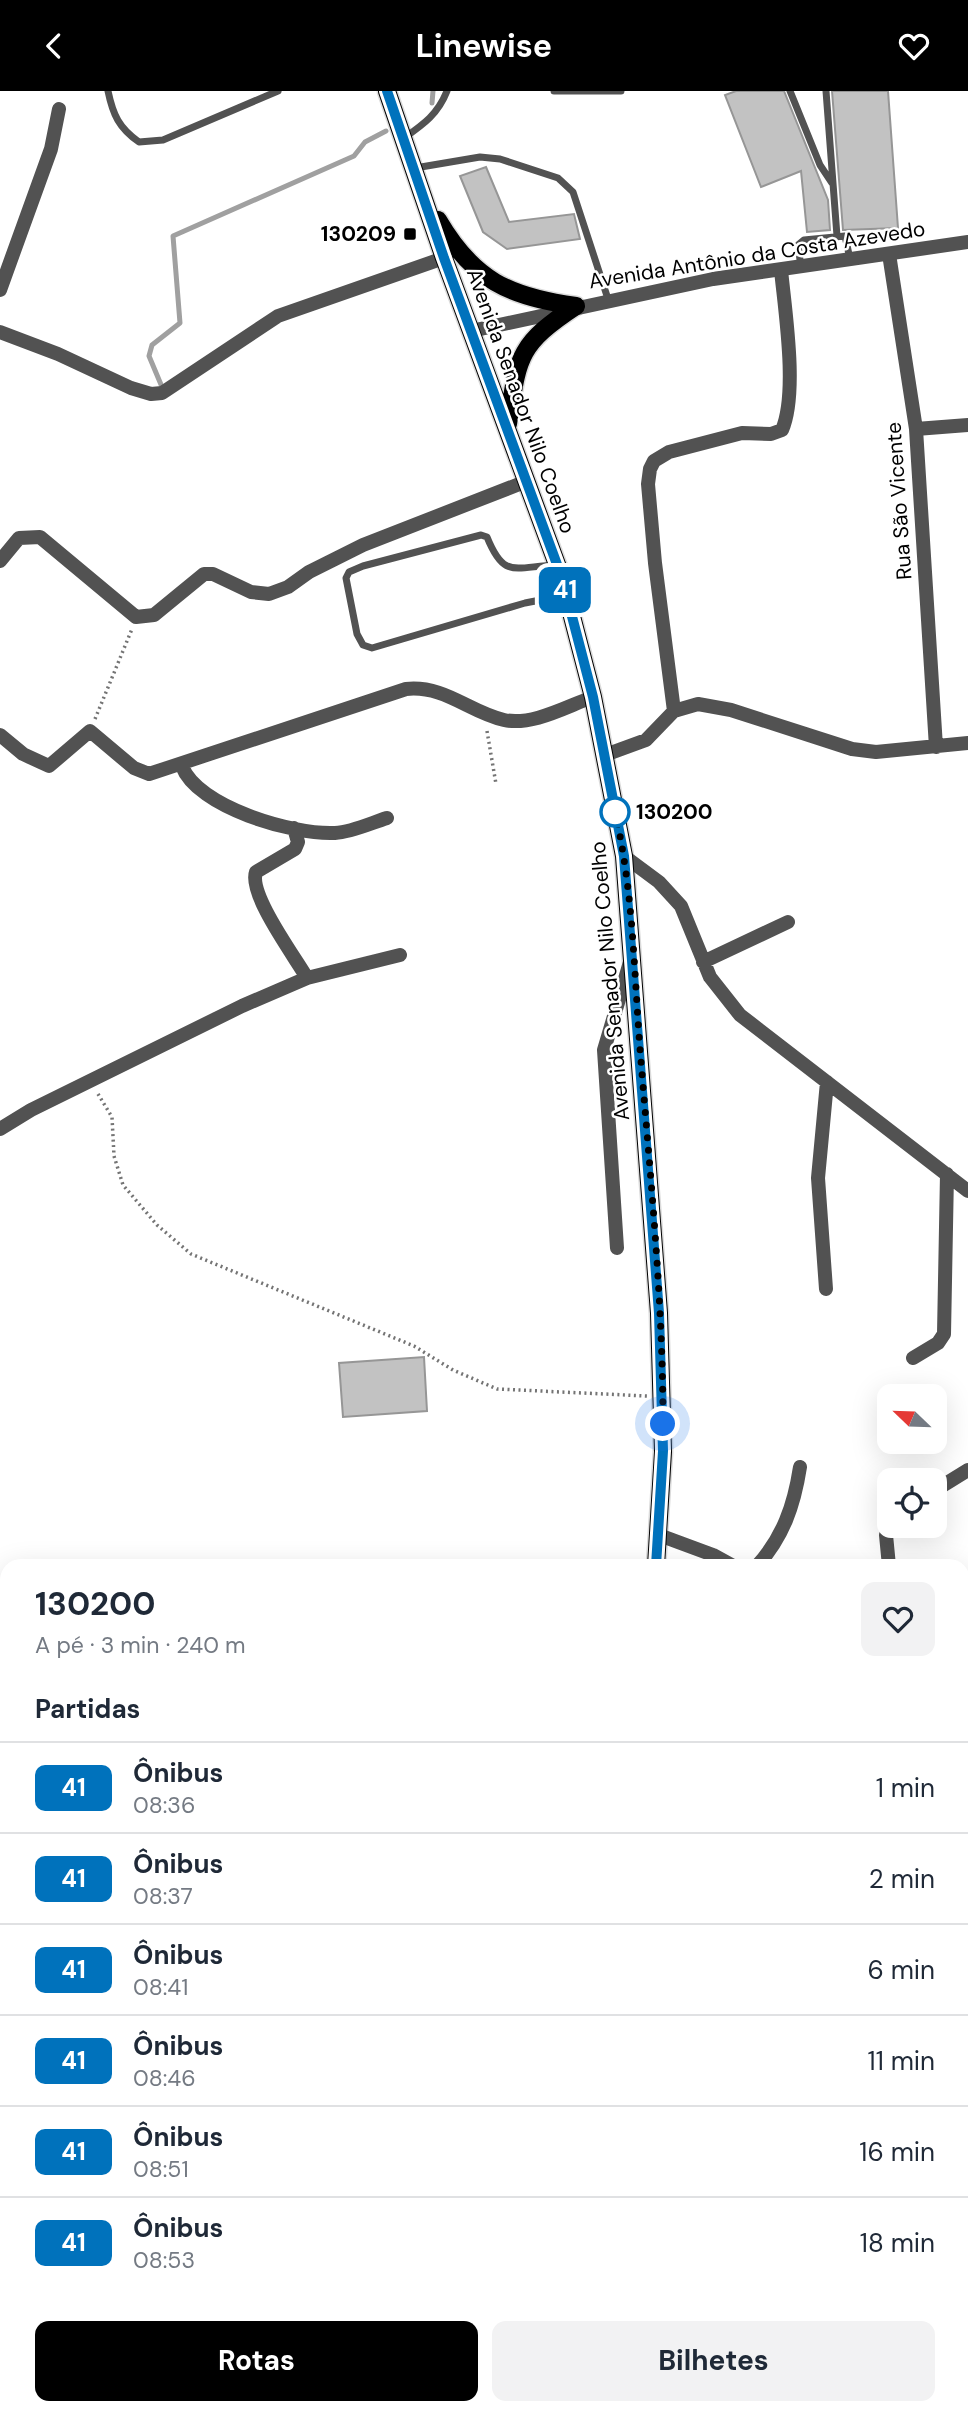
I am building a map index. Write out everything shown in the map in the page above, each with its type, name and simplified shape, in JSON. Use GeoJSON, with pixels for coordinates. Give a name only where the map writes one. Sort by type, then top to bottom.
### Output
{"type":"FeatureCollection","features":[{"type":"Feature","properties":{"kind":"main road","name":"Avenida Senador Nilo Coelho"},"geometry":{"type":"LineString","coordinates":[[387,91],[444,258],[558,565],[593,697],[624,856],[663,1397],[657,1559]]}},
{"type":"Feature","properties":{"kind":"main road"},"geometry":{"type":"LineString","coordinates":[[424,197],[462,256],[481,274],[514,293],[576,306]]}},
{"type":"Feature","properties":{"kind":"main road"},"geometry":{"type":"LineString","coordinates":[[507,428],[513,380],[525,349],[547,325],[576,306]]}},
{"type":"Feature","properties":{"kind":"street"},"geometry":{"type":"LineString","coordinates":[[0,290],[51,149],[59,109]]}},
{"type":"Feature","properties":{"kind":"street","name":"Avenida Antônio da Costa Azevedo"},"geometry":{"type":"LineString","coordinates":[[471,331],[608,299],[781,269],[968,242]]}},
{"type":"Feature","properties":{"kind":"street","name":"Rua São Vicente"},"geometry":{"type":"LineString","coordinates":[[889,254],[916,429],[936,747]]}},
{"type":"Feature","properties":{"kind":"street"},"geometry":{"type":"LineString","coordinates":[[0,332],[81,363],[131,388],[151,394],[162,393],[278,316],[444,258]]}},
{"type":"Feature","properties":{"kind":"street"},"geometry":{"type":"LineString","coordinates":[[674,711],[654,563],[648,484],[650,469],[654,461],[669,452],[742,433],[771,434],[782,430],[787,415],[788,335],[781,269]]}},
{"type":"Feature","properties":{"kind":"street"},"geometry":{"type":"LineString","coordinates":[[916,429],[968,425]]}},
{"type":"Feature","properties":{"kind":"street"},"geometry":{"type":"LineString","coordinates":[[0,561],[19,538],[40,537],[136,617],[154,615],[204,574],[213,574],[251,592],[269,594],[288,587],[309,572],[363,545],[527,481]]}},
{"type":"Feature","properties":{"kind":"street"},"geometry":{"type":"LineString","coordinates":[[0,735],[23,754],[49,766],[90,730],[143,773],[154,774],[407,689],[424,687],[454,696],[503,720],[529,720],[593,697]]}},
{"type":"Feature","properties":{"kind":"street"},"geometry":{"type":"LineString","coordinates":[[605,755],[646,740],[674,711],[698,704],[720,708],[825,743],[864,751],[968,743]]}},
{"type":"Feature","properties":{"kind":"street"},"geometry":{"type":"LineString","coordinates":[[181,766],[186,777],[215,799],[246,814],[294,828],[338,833],[387,818]]}},
{"type":"Feature","properties":{"kind":"street"},"geometry":{"type":"LineString","coordinates":[[294,828],[298,842],[295,849],[256,872],[254,883],[271,920],[307,978]]}},
{"type":"Feature","properties":{"kind":"street"},"geometry":{"type":"LineString","coordinates":[[624,856],[659,882],[681,906],[710,977],[740,1015],[968,1191]]}},
{"type":"Feature","properties":{"kind":"street"},"geometry":{"type":"LineString","coordinates":[[703,962],[788,922]]}},
{"type":"Feature","properties":{"kind":"street"},"geometry":{"type":"LineString","coordinates":[[617,1248],[604,1050],[633,954]]}},
{"type":"Feature","properties":{"kind":"street"},"geometry":{"type":"LineString","coordinates":[[0,1129],[31,1109],[92,1082],[242,1006],[307,978],[400,955]]}},
{"type":"Feature","properties":{"kind":"street"},"geometry":{"type":"LineString","coordinates":[[826,1289],[818,1178],[827,1082]]}},
{"type":"Feature","properties":{"kind":"street"},"geometry":{"type":"LineString","coordinates":[[913,1358],[938,1343],[944,1334],[947,1174]]}},
{"type":"Feature","properties":{"kind":"street"},"geometry":{"type":"LineString","coordinates":[[762,1559],[785,1525],[795,1500],[800,1467]]}},
{"type":"Feature","properties":{"kind":"street"},"geometry":{"type":"LineString","coordinates":[[947,1483],[968,1469]]}},
{"type":"Feature","properties":{"kind":"street"},"geometry":{"type":"LineString","coordinates":[[659,1535],[720,1559]]}},
{"type":"Feature","properties":{"kind":"street"},"geometry":{"type":"LineString","coordinates":[[886,1538],[888,1559]]}},
{"type":"Feature","properties":{"kind":"lane"},"geometry":{"type":"LineString","coordinates":[[108,91],[114,116],[124,132],[139,142],[163,140],[278,91]]}},
{"type":"Feature","properties":{"kind":"lane"},"geometry":{"type":"LineString","coordinates":[[404,138],[428,122],[441,107],[447,91]]}},
{"type":"Feature","properties":{"kind":"lane"},"geometry":{"type":"LineString","coordinates":[[554,91],[621,91]]}},
{"type":"Feature","properties":{"kind":"lane"},"geometry":{"type":"LineString","coordinates":[[790,91],[820,165],[832,184]]}},
{"type":"Feature","properties":{"kind":"lane"},"geometry":{"type":"LineString","coordinates":[[826,91],[837,236]]}},
{"type":"Feature","properties":{"kind":"lane"},"geometry":{"type":"LineString","coordinates":[[414,168],[480,157],[500,159],[558,178],[573,192],[608,299]]}},
{"type":"Feature","properties":{"kind":"lane"},"geometry":{"type":"LineString","coordinates":[[801,267],[800,241],[846,237],[850,260]]}},
{"type":"Feature","properties":{"kind":"lane"},"geometry":{"type":"LineString","coordinates":[[558,565],[504,566],[497,561],[486,537],[481,535],[363,566],[349,572],[346,578],[357,634],[363,645],[372,648],[525,603],[567,595]]}},
{"type":"Feature","properties":{"kind":"path"},"geometry":{"type":"LineString","coordinates":[[90,730],[136,617]]}},
{"type":"Feature","properties":{"kind":"path"},"geometry":{"type":"LineString","coordinates":[[484,712],[496,784]]}},
{"type":"Feature","properties":{"kind":"path"},"geometry":{"type":"LineString","coordinates":[[92,1082],[112,1117],[114,1156],[123,1185],[157,1226],[191,1254],[414,1346],[453,1370],[497,1389],[663,1397]]}},
{"type":"Feature","properties":{"kind":"building"},"geometry":{"type":"Polygon","coordinates":[[[736,91],[784,91],[828,200],[830,230],[807,232],[801,171],[761,187],[725,95],[736,91]]]}},
{"type":"Feature","properties":{"kind":"building"},"geometry":{"type":"Polygon","coordinates":[[[832,91],[888,91],[898,228],[843,230],[832,91]]]}},
{"type":"Feature","properties":{"kind":"building"},"geometry":{"type":"Polygon","coordinates":[[[486,167],[509,222],[574,214],[580,239],[507,249],[483,232],[460,176],[486,167]]]}},
{"type":"Feature","properties":{"kind":"building"},"geometry":{"type":"Polygon","coordinates":[[[424,1357],[427,1411],[343,1417],[339,1363],[424,1357]]]}},
{"type":"Feature","properties":{"kind":"waterway"},"geometry":{"type":"LineString","coordinates":[[432,103],[433,91]]}},
{"type":"Feature","properties":{"kind":"waterway"},"geometry":{"type":"LineString","coordinates":[[162,387],[149,356],[152,345],[180,323],[173,236],[354,156],[365,142],[386,131]]}},
{"type":"Feature","properties":{"kind":"bus line","name":"41"},"geometry":{"type":"LineString","coordinates":[[387,91],[444,258],[562,578],[582,646],[624,856],[646,1116],[663,1397],[663,1451],[657,1559]]}},
{"type":"Feature","properties":{"kind":"place","name":"130209"},"geometry":{"type":"Point","coordinates":[410,234]}},
{"type":"Feature","properties":{"kind":"place","name":"130200"},"geometry":{"type":"Point","coordinates":[615,812]}},
{"type":"Feature","properties":{"kind":"route"},"geometry":{"type":"LineString","coordinates":[[615,812],[624,856],[646,1116],[659,1313],[663,1424]]}}]}
